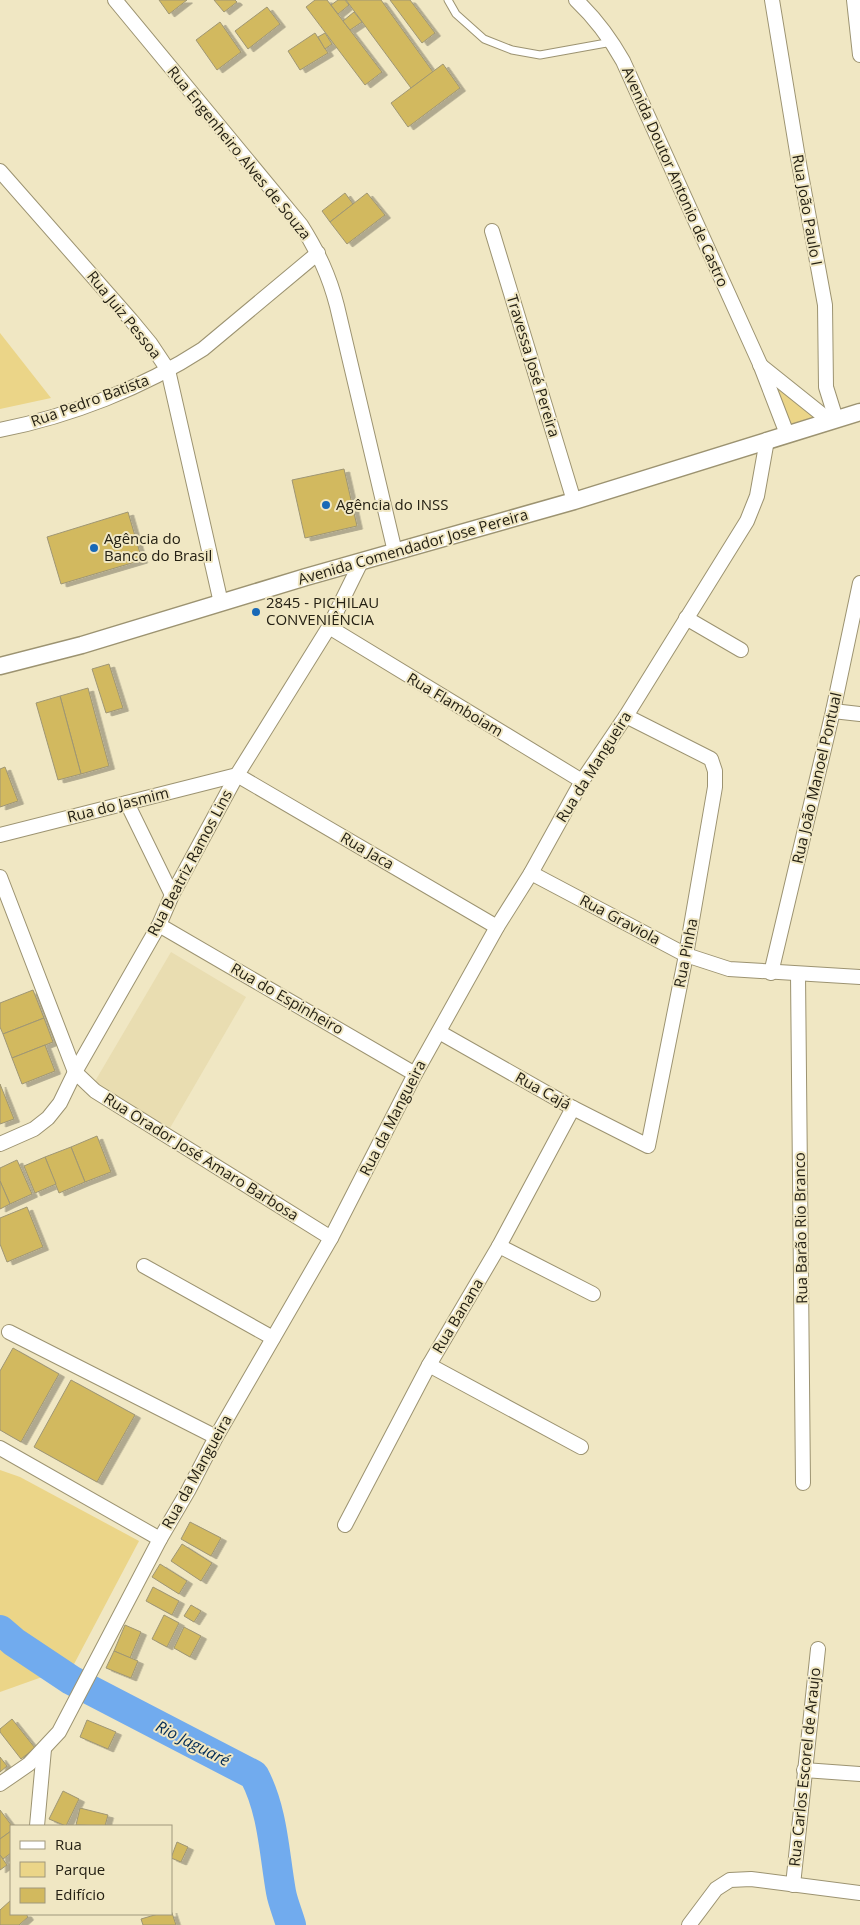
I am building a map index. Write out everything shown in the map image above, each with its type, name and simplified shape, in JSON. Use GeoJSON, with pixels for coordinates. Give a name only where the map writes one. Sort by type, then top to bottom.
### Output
{"type":"FeatureCollection","features":[{"type":"Feature","properties":{"kind":"street","name":"Rua Engenheiro Alves de Souza"},"geometry":{"type":"LineString","coordinates":[[114,0],[301,225],[318,253],[330,278],[396,552]]}},
{"type":"Feature","properties":{"kind":"street","name":"Avenida Doutor Antonio de Castro"},"geometry":{"type":"LineString","coordinates":[[576,0],[589,12],[612,42],[637,90],[760,364],[787,434]]}},
{"type":"Feature","properties":{"kind":"street","name":"Rua João Paulo I"},"geometry":{"type":"LineString","coordinates":[[772,0],[824,305],[826,387],[833,420]]}},
{"type":"Feature","properties":{"kind":"street"},"geometry":{"type":"LineString","coordinates":[[854,0],[860,55]]}},
{"type":"Feature","properties":{"kind":"street","name":"Rua Juiz Pessoa"},"geometry":{"type":"LineString","coordinates":[[0,171],[131,320],[150,343],[168,370],[221,603]]}},
{"type":"Feature","properties":{"kind":"street","name":"Travessa José Pereira"},"geometry":{"type":"LineString","coordinates":[[492,231],[574,501]]}},
{"type":"Feature","properties":{"kind":"street","name":"Rua Pedro Batista"},"geometry":{"type":"LineString","coordinates":[[0,430],[67,413],[146,382],[168,370],[203,349],[318,253]]}},
{"type":"Feature","properties":{"kind":"street","name":"Avenida Doutor Antonio de Castro"},"geometry":{"type":"LineString","coordinates":[[760,364],[833,420]]}},
{"type":"Feature","properties":{"kind":"street","name":"Avenida Comendador Jose Pereira"},"geometry":{"type":"LineString","coordinates":[[0,666],[82,645],[574,501],[860,412]]}},
{"type":"Feature","properties":{"kind":"street","name":"Rua da Mangueira"},"geometry":{"type":"LineString","coordinates":[[0,1784],[29,1764],[59,1732],[216,1436],[331,1238],[415,1074],[496,927],[531,873],[582,781],[626,716],[747,521],[758,496],[767,440]]}},
{"type":"Feature","properties":{"kind":"street","name":"Rua Beatriz Ramos Lins"},"geometry":{"type":"LineString","coordinates":[[0,1144],[34,1129],[48,1118],[60,1103],[75,1072],[159,925],[172,895],[237,775],[329,627],[361,562]]}},
{"type":"Feature","properties":{"kind":"street","name":"Rua João Manoel Pontual"},"geometry":{"type":"LineString","coordinates":[[771,973],[860,583]]}},
{"type":"Feature","properties":{"kind":"street"},"geometry":{"type":"LineString","coordinates":[[686,618],[742,650]]}},
{"type":"Feature","properties":{"kind":"street","name":"Rua Flamboiam"},"geometry":{"type":"LineString","coordinates":[[329,627],[582,781]]}},
{"type":"Feature","properties":{"kind":"street"},"geometry":{"type":"LineString","coordinates":[[832,711],[860,714]]}},
{"type":"Feature","properties":{"kind":"street","name":"Rua Pinha"},"geometry":{"type":"LineString","coordinates":[[626,716],[710,759],[715,771],[716,787],[686,955],[648,1146]]}},
{"type":"Feature","properties":{"kind":"street","name":"Rua do Jasmim"},"geometry":{"type":"LineString","coordinates":[[0,835],[237,775]]}},
{"type":"Feature","properties":{"kind":"street","name":"Rua Jaca"},"geometry":{"type":"LineString","coordinates":[[237,775],[496,927]]}},
{"type":"Feature","properties":{"kind":"street"},"geometry":{"type":"LineString","coordinates":[[127,803],[172,895]]}},
{"type":"Feature","properties":{"kind":"street","name":"Rua Graviola"},"geometry":{"type":"LineString","coordinates":[[531,873],[686,955],[728,969],[860,977]]}},
{"type":"Feature","properties":{"kind":"street"},"geometry":{"type":"LineString","coordinates":[[0,877],[75,1072]]}},
{"type":"Feature","properties":{"kind":"street","name":"Rua do Espinheiro"},"geometry":{"type":"LineString","coordinates":[[159,925],[415,1074]]}},
{"type":"Feature","properties":{"kind":"street","name":"Rua Barão Rio Branco"},"geometry":{"type":"LineString","coordinates":[[798,974],[803,1483]]}},
{"type":"Feature","properties":{"kind":"street","name":"Rua Cajá"},"geometry":{"type":"LineString","coordinates":[[439,1032],[573,1108],[648,1146]]}},
{"type":"Feature","properties":{"kind":"street","name":"Rua Orador José Amaro Barbosa"},"geometry":{"type":"LineString","coordinates":[[75,1072],[95,1090],[331,1238]]}},
{"type":"Feature","properties":{"kind":"street","name":"Rua Banana"},"geometry":{"type":"LineString","coordinates":[[345,1525],[429,1365],[499,1246],[573,1108]]}},
{"type":"Feature","properties":{"kind":"street"},"geometry":{"type":"LineString","coordinates":[[499,1246],[593,1294]]}},
{"type":"Feature","properties":{"kind":"street"},"geometry":{"type":"LineString","coordinates":[[144,1266],[273,1338]]}},
{"type":"Feature","properties":{"kind":"street"},"geometry":{"type":"LineString","coordinates":[[9,1332],[216,1436]]}},
{"type":"Feature","properties":{"kind":"street"},"geometry":{"type":"LineString","coordinates":[[429,1365],[580,1448]]}},
{"type":"Feature","properties":{"kind":"street"},"geometry":{"type":"LineString","coordinates":[[0,1448],[160,1539]]}},
{"type":"Feature","properties":{"kind":"street","name":"Rua Carlos Escorel de Araujo"},"geometry":{"type":"LineString","coordinates":[[793,1885],[818,1649]]}},
{"type":"Feature","properties":{"kind":"street"},"geometry":{"type":"LineString","coordinates":[[37,1825],[44,1749]]}},
{"type":"Feature","properties":{"kind":"street"},"geometry":{"type":"LineString","coordinates":[[804,1770],[860,1774]]}},
{"type":"Feature","properties":{"kind":"street"},"geometry":{"type":"LineString","coordinates":[[689,1925],[716,1889],[730,1880],[751,1879],[860,1893]]}},
{"type":"Feature","properties":{"kind":"lane"},"geometry":{"type":"LineString","coordinates":[[448,0],[456,14],[484,39],[512,50],[540,55],[612,42]]}},
{"type":"Feature","properties":{"kind":"shaded area"},"geometry":{"type":"Polygon","coordinates":[[[171,952],[246,997],[170,1128],[94,1083],[171,952]]]}},
{"type":"Feature","properties":{"kind":"green space"},"geometry":{"type":"Polygon","coordinates":[[[0,333],[51,398],[0,409],[0,333]]]}},
{"type":"Feature","properties":{"kind":"green space"},"geometry":{"type":"Polygon","coordinates":[[[770,378],[820,419],[777,432],[770,378]]]}},
{"type":"Feature","properties":{"kind":"green space"},"geometry":{"type":"Polygon","coordinates":[[[0,1470],[20,1477],[139,1541],[73,1666],[0,1692],[0,1470]]]}},
{"type":"Feature","properties":{"kind":"building"},"geometry":{"type":"Polygon","coordinates":[[[159,0],[187,0],[169,14],[159,0]]]}},
{"type":"Feature","properties":{"kind":"building"},"geometry":{"type":"Polygon","coordinates":[[[214,0],[235,0],[237,2],[224,12],[214,0]]]}},
{"type":"Feature","properties":{"kind":"building"},"geometry":{"type":"Polygon","coordinates":[[[315,0],[327,0],[382,72],[365,85],[306,7],[315,0]]]}},
{"type":"Feature","properties":{"kind":"building"},"geometry":{"type":"Polygon","coordinates":[[[338,0],[345,0],[349,5],[338,14],[331,5],[338,0]]]}},
{"type":"Feature","properties":{"kind":"building"},"geometry":{"type":"Polygon","coordinates":[[[346,0],[381,0],[433,72],[411,88],[346,0]]]}},
{"type":"Feature","properties":{"kind":"building"},"geometry":{"type":"Polygon","coordinates":[[[390,0],[410,0],[435,33],[422,43],[390,0]]]}},
{"type":"Feature","properties":{"kind":"building"},"geometry":{"type":"Polygon","coordinates":[[[267,7],[280,24],[248,49],[235,31],[267,7]]]}},
{"type":"Feature","properties":{"kind":"building"},"geometry":{"type":"Polygon","coordinates":[[[354,12],[362,22],[350,30],[343,21],[354,12]]]}},
{"type":"Feature","properties":{"kind":"building"},"geometry":{"type":"Polygon","coordinates":[[[220,22],[241,52],[217,70],[196,40],[220,22]]]}},
{"type":"Feature","properties":{"kind":"building"},"geometry":{"type":"Polygon","coordinates":[[[315,33],[328,53],[300,70],[288,51],[315,33]]]}},
{"type":"Feature","properties":{"kind":"building"},"geometry":{"type":"Polygon","coordinates":[[[325,33],[332,44],[325,49],[318,37],[325,33]]]}},
{"type":"Feature","properties":{"kind":"building"},"geometry":{"type":"Polygon","coordinates":[[[443,64],[460,88],[408,127],[391,103],[443,64]]]}},
{"type":"Feature","properties":{"kind":"building"},"geometry":{"type":"Polygon","coordinates":[[[345,193],[353,204],[330,222],[322,211],[345,193]]]}},
{"type":"Feature","properties":{"kind":"building"},"geometry":{"type":"Polygon","coordinates":[[[367,193],[385,215],[347,244],[330,222],[367,193]]]}},
{"type":"Feature","properties":{"kind":"building","name":"Agência do INSS"},"geometry":{"type":"Polygon","coordinates":[[[344,469],[357,526],[305,538],[292,480],[344,469]]]}},
{"type":"Feature","properties":{"kind":"building","name":"Agência do Banco do Brasil"},"geometry":{"type":"Polygon","coordinates":[[[128,512],[142,560],[61,584],[47,537],[128,512]]]}},
{"type":"Feature","properties":{"kind":"building"},"geometry":{"type":"Polygon","coordinates":[[[109,664],[123,708],[106,713],[92,669],[109,664]]]}},
{"type":"Feature","properties":{"kind":"building"},"geometry":{"type":"Polygon","coordinates":[[[88,688],[109,766],[81,774],[60,696],[88,688]]]}},
{"type":"Feature","properties":{"kind":"building"},"geometry":{"type":"Polygon","coordinates":[[[60,696],[81,774],[58,780],[36,703],[60,696]]]}},
{"type":"Feature","properties":{"kind":"building"},"geometry":{"type":"Polygon","coordinates":[[[5,767],[18,801],[0,807],[0,769],[5,767]]]}},
{"type":"Feature","properties":{"kind":"building"},"geometry":{"type":"Polygon","coordinates":[[[33,990],[44,1018],[3,1034],[0,1027],[0,1003],[33,990]]]}},
{"type":"Feature","properties":{"kind":"building"},"geometry":{"type":"Polygon","coordinates":[[[44,1018],[53,1042],[12,1058],[3,1034],[44,1018]]]}},
{"type":"Feature","properties":{"kind":"building"},"geometry":{"type":"Polygon","coordinates":[[[45,1045],[55,1071],[22,1084],[12,1058],[45,1045]]]}},
{"type":"Feature","properties":{"kind":"building"},"geometry":{"type":"Polygon","coordinates":[[[0,1084],[14,1119],[0,1124],[0,1084]]]}},
{"type":"Feature","properties":{"kind":"building"},"geometry":{"type":"Polygon","coordinates":[[[97,1136],[111,1172],[85,1182],[71,1147],[97,1136]]]}},
{"type":"Feature","properties":{"kind":"building"},"geometry":{"type":"Polygon","coordinates":[[[71,1147],[85,1182],[59,1193],[45,1157],[71,1147]]]}},
{"type":"Feature","properties":{"kind":"building"},"geometry":{"type":"Polygon","coordinates":[[[45,1157],[56,1184],[35,1193],[24,1166],[45,1157]]]}},
{"type":"Feature","properties":{"kind":"building"},"geometry":{"type":"Polygon","coordinates":[[[17,1160],[32,1194],[10,1204],[0,1181],[0,1168],[17,1160]]]}},
{"type":"Feature","properties":{"kind":"building"},"geometry":{"type":"Polygon","coordinates":[[[0,1181],[10,1204],[0,1209],[0,1181]]]}},
{"type":"Feature","properties":{"kind":"building"},"geometry":{"type":"Polygon","coordinates":[[[27,1207],[43,1247],[7,1262],[0,1244],[0,1218],[27,1207]]]}},
{"type":"Feature","properties":{"kind":"building"},"geometry":{"type":"Polygon","coordinates":[[[13,1348],[59,1374],[21,1442],[0,1430],[0,1371],[13,1348]]]}},
{"type":"Feature","properties":{"kind":"building"},"geometry":{"type":"Polygon","coordinates":[[[71,1380],[135,1415],[97,1482],[34,1447],[71,1380]]]}},
{"type":"Feature","properties":{"kind":"building"},"geometry":{"type":"Polygon","coordinates":[[[190,1522],[221,1538],[211,1556],[181,1539],[190,1522]]]}},
{"type":"Feature","properties":{"kind":"building"},"geometry":{"type":"Polygon","coordinates":[[[182,1544],[212,1563],[201,1581],[171,1561],[182,1544]]]}},
{"type":"Feature","properties":{"kind":"building"},"geometry":{"type":"Polygon","coordinates":[[[160,1564],[187,1581],[179,1594],[152,1577],[160,1564]]]}},
{"type":"Feature","properties":{"kind":"building"},"geometry":{"type":"Polygon","coordinates":[[[153,1587],[179,1601],[172,1615],[146,1601],[153,1587]]]}},
{"type":"Feature","properties":{"kind":"building"},"geometry":{"type":"Polygon","coordinates":[[[191,1605],[201,1611],[194,1622],[184,1616],[191,1605]]]}},
{"type":"Feature","properties":{"kind":"building"},"geometry":{"type":"Polygon","coordinates":[[[164,1615],[179,1623],[167,1647],[152,1639],[164,1615]]]}},
{"type":"Feature","properties":{"kind":"building"},"geometry":{"type":"Polygon","coordinates":[[[125,1625],[141,1632],[130,1658],[114,1651],[125,1625]]]}},
{"type":"Feature","properties":{"kind":"building"},"geometry":{"type":"Polygon","coordinates":[[[184,1627],[201,1636],[190,1657],[174,1648],[184,1627]]]}},
{"type":"Feature","properties":{"kind":"building"},"geometry":{"type":"Polygon","coordinates":[[[114,1651],[138,1661],[131,1678],[106,1668],[114,1651]]]}},
{"type":"Feature","properties":{"kind":"building"},"geometry":{"type":"Polygon","coordinates":[[[12,1719],[35,1748],[21,1759],[0,1732],[0,1729],[12,1719]]]}},
{"type":"Feature","properties":{"kind":"building"},"geometry":{"type":"Polygon","coordinates":[[[87,1720],[116,1732],[108,1749],[80,1737],[87,1720]]]}},
{"type":"Feature","properties":{"kind":"building"},"geometry":{"type":"Polygon","coordinates":[[[0,1757],[7,1766],[0,1772],[0,1757]]]}},
{"type":"Feature","properties":{"kind":"building"},"geometry":{"type":"Polygon","coordinates":[[[63,1791],[79,1799],[66,1825],[49,1819],[63,1791]]]}},
{"type":"Feature","properties":{"kind":"building"},"geometry":{"type":"Polygon","coordinates":[[[80,1808],[108,1815],[105,1825],[76,1825],[80,1808]]]}},
{"type":"Feature","properties":{"kind":"building"},"geometry":{"type":"Polygon","coordinates":[[[0,1810],[11,1825],[10,1832],[0,1839],[0,1810]]]}},
{"type":"Feature","properties":{"kind":"building"},"geometry":{"type":"Polygon","coordinates":[[[10,1832],[10,1854],[3,1859],[0,1855],[0,1839],[10,1832]]]}},
{"type":"Feature","properties":{"kind":"building"},"geometry":{"type":"Polygon","coordinates":[[[177,1842],[188,1847],[181,1862],[172,1858],[177,1842]]]}},
{"type":"Feature","properties":{"kind":"building"},"geometry":{"type":"Polygon","coordinates":[[[0,1855],[7,1865],[0,1870],[0,1855]]]}},
{"type":"Feature","properties":{"kind":"building"},"geometry":{"type":"Polygon","coordinates":[[[10,1901],[10,1915],[27,1915],[28,1917],[19,1925],[0,1925],[0,1910],[10,1901]]]}},
{"type":"Feature","properties":{"kind":"building"},"geometry":{"type":"Polygon","coordinates":[[[172,1913],[176,1925],[143,1925],[141,1919],[155,1915],[172,1915],[172,1913]]]}},
{"type":"Feature","properties":{"kind":"waterway","name":"Rio Jaguaré"},"geometry":{"type":"LineString","coordinates":[[0,1630],[14,1642],[71,1680],[254,1775],[269,1817],[281,1892],[291,1925]]}},
{"type":"Feature","properties":{"kind":"place","name":"Agência do INSS"},"geometry":{"type":"Point","coordinates":[326,505]}},
{"type":"Feature","properties":{"kind":"place","name":"Agência do Banco do Brasil"},"geometry":{"type":"Point","coordinates":[94,548]}},
{"type":"Feature","properties":{"kind":"place","name":"2845 - PICHILAU CONVENIÊNCIA"},"geometry":{"type":"Point","coordinates":[256,612]}}]}
